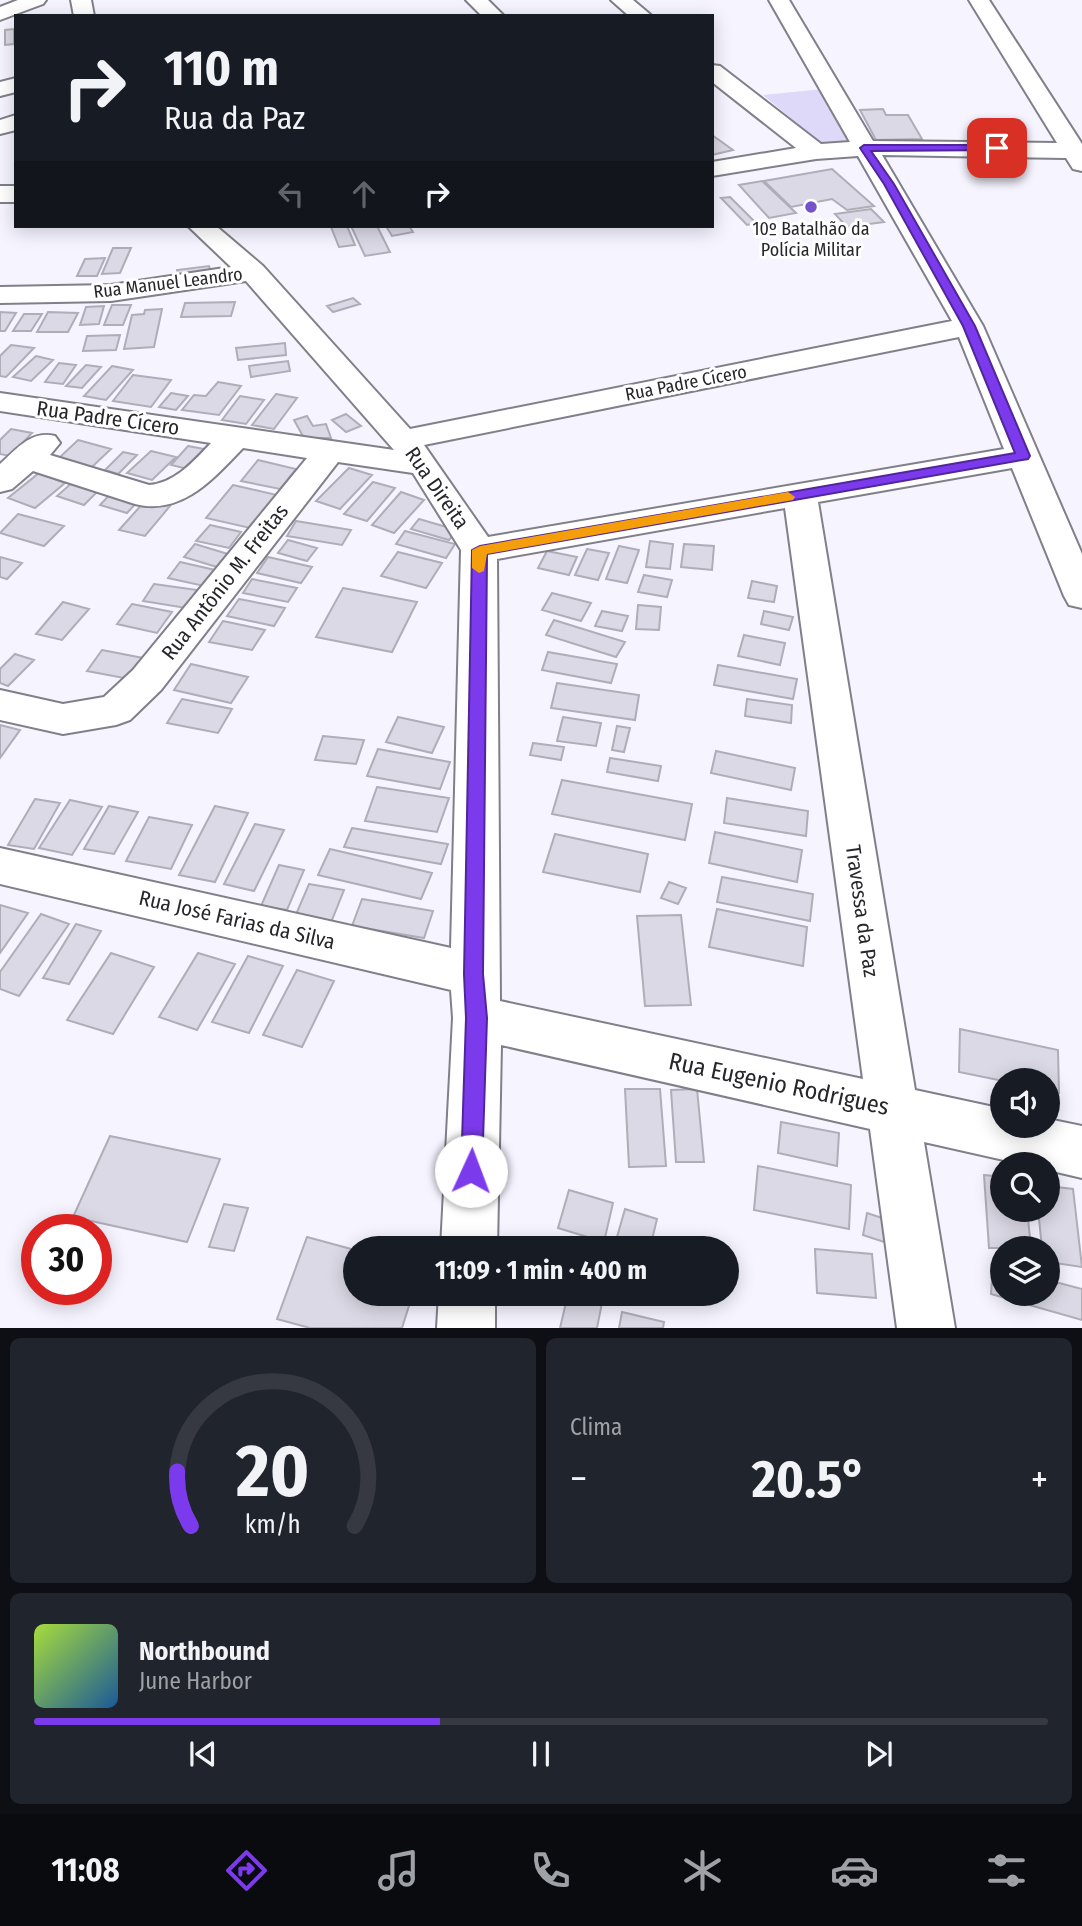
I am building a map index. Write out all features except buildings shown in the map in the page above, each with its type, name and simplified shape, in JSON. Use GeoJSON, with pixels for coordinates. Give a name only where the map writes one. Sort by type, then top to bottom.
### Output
{"type":"FeatureCollection","features":[{"type":"Feature","properties":{"kind":"street"},"geometry":{"type":"LineString","coordinates":[[0,14],[36,0]]}},
{"type":"Feature","properties":{"kind":"street"},"geometry":{"type":"LineString","coordinates":[[476,0],[492,14]]}},
{"type":"Feature","properties":{"kind":"street"},"geometry":{"type":"LineString","coordinates":[[621,0],[639,14]]}},
{"type":"Feature","properties":{"kind":"street"},"geometry":{"type":"LineString","coordinates":[[779,0],[864,148],[889,184],[969,326],[1082,596]]}},
{"type":"Feature","properties":{"kind":"street"},"geometry":{"type":"LineString","coordinates":[[979,0],[1079,155]]}},
{"type":"Feature","properties":{"kind":"street"},"geometry":{"type":"LineString","coordinates":[[714,73],[816,152]]}},
{"type":"Feature","properties":{"kind":"street"},"geometry":{"type":"LineString","coordinates":[[714,169],[816,152],[864,148],[1079,155]]}},
{"type":"Feature","properties":{"kind":"street","name":"Rua Direita"},"geometry":{"type":"LineString","coordinates":[[218,231],[414,452],[480,550],[469,1236]]}},
{"type":"Feature","properties":{"kind":"street","name":"Rua Manuel Leandro"},"geometry":{"type":"LineString","coordinates":[[0,295],[111,293],[253,272]]}},
{"type":"Feature","properties":{"kind":"street","name":"Rua Padre Cícero"},"geometry":{"type":"LineString","coordinates":[[0,402],[330,451],[414,452],[969,326]]}},
{"type":"Feature","properties":{"kind":"street"},"geometry":{"type":"LineString","coordinates":[[0,482],[78,414]]}},
{"type":"Feature","properties":{"kind":"street"},"geometry":{"type":"LineString","coordinates":[[27,458],[147,496],[160,496],[182,489],[236,437]]}},
{"type":"Feature","properties":{"kind":"street","name":"Rua Antônio M. Freitas"},"geometry":{"type":"LineString","coordinates":[[0,705],[63,719],[116,710],[147,680],[330,451]]}},
{"type":"Feature","properties":{"kind":"street"},"geometry":{"type":"LineString","coordinates":[[480,550],[1023,456]]}},
{"type":"Feature","properties":{"kind":"street","name":"Travessa da Paz"},"geometry":{"type":"LineString","coordinates":[[800,494],[926,1328]]}},
{"type":"Feature","properties":{"kind":"street","name":"Rua José Farias da Silva"},"geometry":{"type":"LineString","coordinates":[[0,866],[475,996]]}},
{"type":"Feature","properties":{"kind":"street","name":"Rua Eugenio Rodrigues"},"geometry":{"type":"LineString","coordinates":[[475,996],[892,1109],[1082,1152]]}},
{"type":"Feature","properties":{"kind":"street"},"geometry":{"type":"LineString","coordinates":[[466,1328],[467,1306]]}},
{"type":"Feature","properties":{"kind":"shaded area"},"geometry":{"type":"Polygon","coordinates":[[[823,89],[851,140],[822,144],[763,95],[823,89]]]}},
{"type":"Feature","properties":{"kind":"slow traffic"},"geometry":{"type":"LineString","coordinates":[[479,568],[480,550],[788,497]]}},
{"type":"Feature","properties":{"kind":"place","name":"10º Batalhão da Polícia Militar"},"geometry":{"type":"Point","coordinates":[811,207]}},
{"type":"Feature","properties":{"kind":"route"},"geometry":{"type":"LineString","coordinates":[[471,1171],[477,1018],[474,974],[480,550],[1023,456],[969,326],[889,184],[864,148],[997,148]]}}]}
